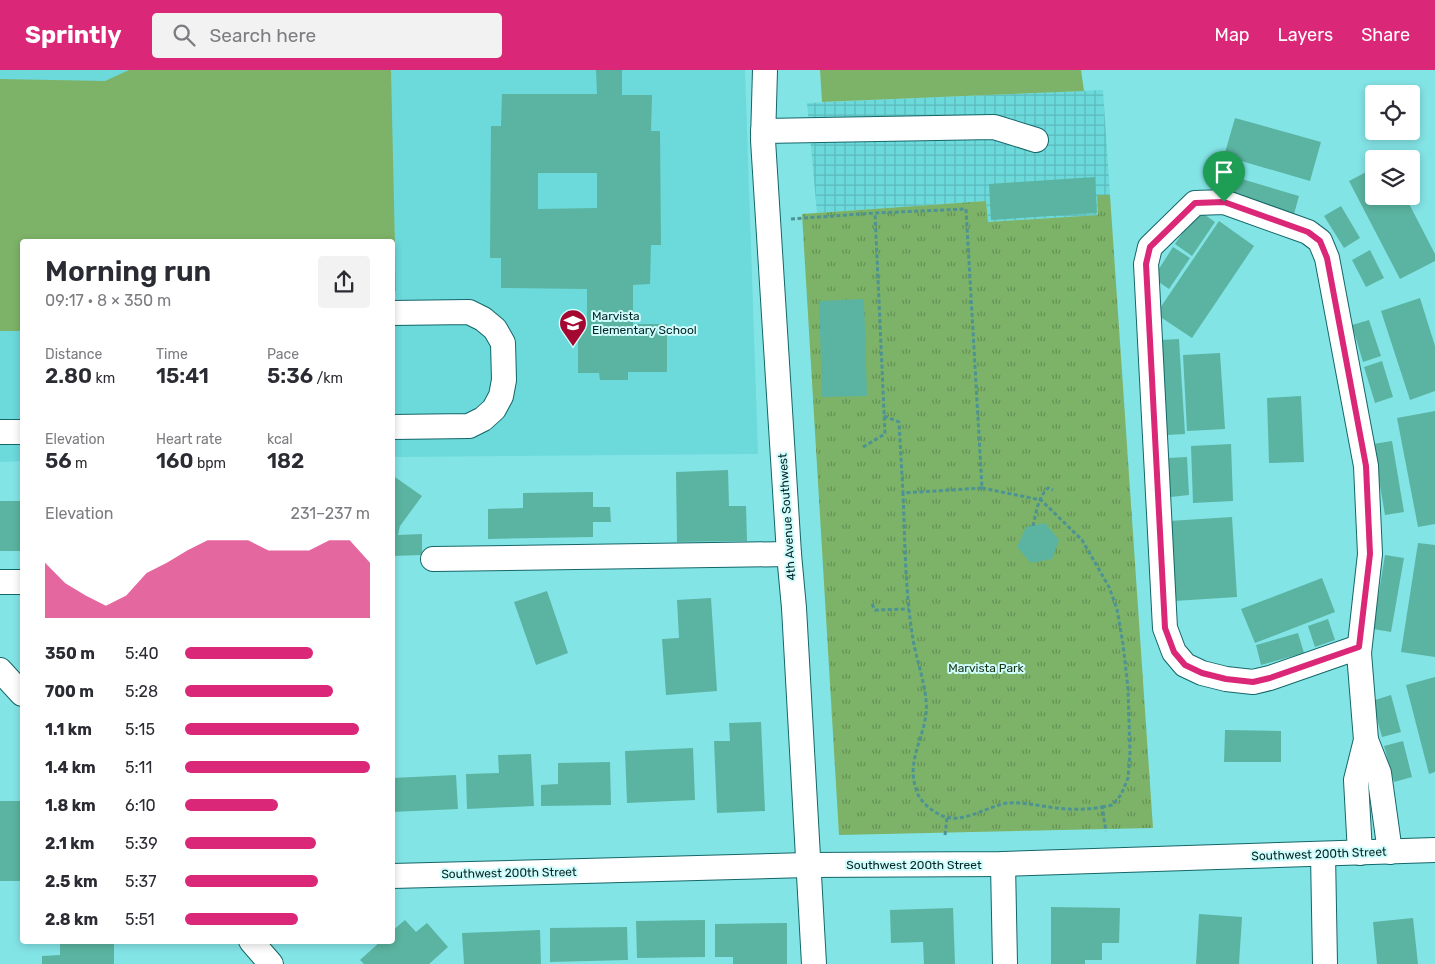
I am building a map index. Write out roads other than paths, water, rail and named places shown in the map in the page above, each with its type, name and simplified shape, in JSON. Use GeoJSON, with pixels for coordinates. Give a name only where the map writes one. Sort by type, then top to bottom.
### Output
{"type":"FeatureCollection","features":[{"type":"Feature","properties":{"kind":"street","name":"4th Avenue Southwest"},"geometry":{"type":"LineString","coordinates":[[765,70],[763,131],[794,608],[814,964]]}},
{"type":"Feature","properties":{"kind":"street"},"geometry":{"type":"LineString","coordinates":[[763,131],[994,127],[1036,140]]}},
{"type":"Feature","properties":{"kind":"street"},"geometry":{"type":"LineString","coordinates":[[1359,647],[1270,678],[1253,682],[1226,679],[1185,665],[1174,652],[1165,628],[1146,264],[1150,247],[1195,203],[1224,202],[1308,232],[1320,241],[1327,258],[1366,466],[1370,554],[1359,647],[1366,740],[1379,773],[1390,852]]}},
{"type":"Feature","properties":{"kind":"street"},"geometry":{"type":"LineString","coordinates":[[395,313],[469,312],[483,319],[495,329],[503,343],[501,396],[494,409],[483,420],[469,426],[395,427]]}},
{"type":"Feature","properties":{"kind":"street"},"geometry":{"type":"LineString","coordinates":[[0,432],[20,432]]}},
{"type":"Feature","properties":{"kind":"street"},"geometry":{"type":"LineString","coordinates":[[433,560],[789,554]]}},
{"type":"Feature","properties":{"kind":"street"},"geometry":{"type":"LineString","coordinates":[[0,582],[20,582]]}},
{"type":"Feature","properties":{"kind":"street"},"geometry":{"type":"LineString","coordinates":[[0,670],[20,692]]}},
{"type":"Feature","properties":{"kind":"street"},"geometry":{"type":"LineString","coordinates":[[1360,852],[1356,780],[1366,740]]}},
{"type":"Feature","properties":{"kind":"street","name":"Southwest 200th Street"},"geometry":{"type":"LineString","coordinates":[[395,876],[808,865],[1003,864],[1435,850]]}},
{"type":"Feature","properties":{"kind":"street"},"geometry":{"type":"LineString","coordinates":[[1323,854],[1325,964]]}},
{"type":"Feature","properties":{"kind":"street"},"geometry":{"type":"LineString","coordinates":[[1003,864],[1005,964]]}},
{"type":"Feature","properties":{"kind":"street"},"geometry":{"type":"LineString","coordinates":[[254,944],[271,964]]}},
{"type":"Feature","properties":{"kind":"place","name":"Marvista Elementary School"},"geometry":{"type":"Point","coordinates":[573,347]}},
{"type":"Feature","properties":{"kind":"park label","name":"Marvista Park"},"geometry":{"type":"Point","coordinates":[986,668]}}]}
